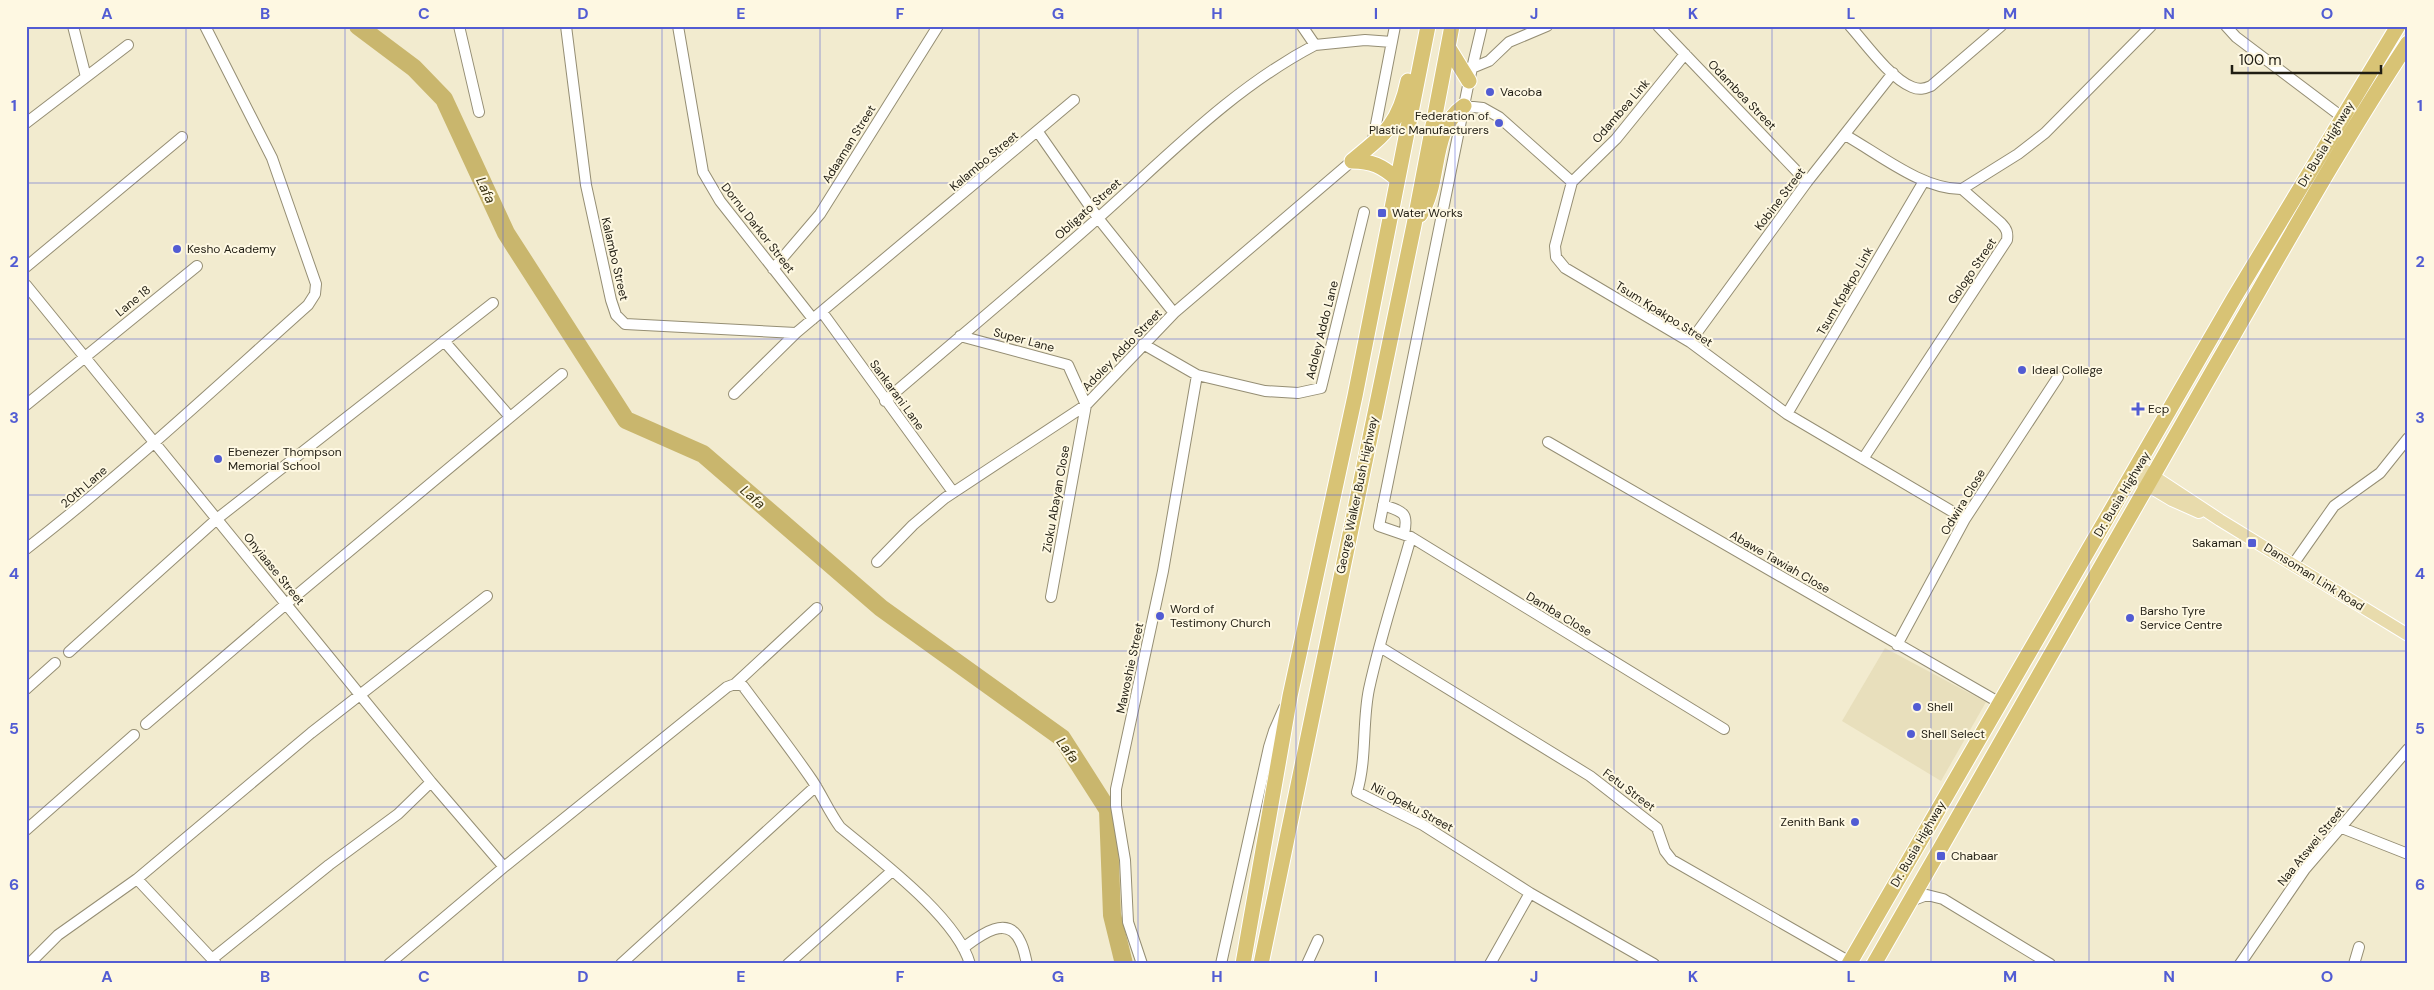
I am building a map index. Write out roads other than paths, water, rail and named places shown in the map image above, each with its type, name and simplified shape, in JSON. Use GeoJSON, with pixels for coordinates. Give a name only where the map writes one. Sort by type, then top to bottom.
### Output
{"type":"FeatureCollection","features":[{"type":"Feature","properties":{"kind":"highway"},"geometry":{"type":"LineString","coordinates":[[1352,161],[1384,135],[1397,117],[1404,100],[1420,26]]}},
{"type":"Feature","properties":{"kind":"highway","name":"George Walker Bush Highway"},"geometry":{"type":"LineString","coordinates":[[1243,964],[1290,696],[1355,396],[1428,26]]}},
{"type":"Feature","properties":{"kind":"highway","name":"George Walker Bush Highway"},"geometry":{"type":"LineString","coordinates":[[1261,964],[1414,225],[1452,26]]}},
{"type":"Feature","properties":{"kind":"highway","name":"Dr. Busia Highway"},"geometry":{"type":"LineString","coordinates":[[1849,963],[2342,117],[2398,26]]}},
{"type":"Feature","properties":{"kind":"highway","name":"Dr. Busia Highway"},"geometry":{"type":"LineString","coordinates":[[1874,964],[2149,479],[2349,134],[2408,42]]}},
{"type":"Feature","properties":{"kind":"highway"},"geometry":{"type":"LineString","coordinates":[[1448,47],[1470,75]]}},
{"type":"Feature","properties":{"kind":"highway"},"geometry":{"type":"LineString","coordinates":[[1414,225],[1429,198],[1444,128],[1451,116],[1464,106]]}},
{"type":"Feature","properties":{"kind":"highway"},"geometry":{"type":"LineString","coordinates":[[1352,161],[1373,163],[1381,166],[1397,179]]}},
{"type":"Feature","properties":{"kind":"highway"},"geometry":{"type":"LineString","coordinates":[[1239,964],[1251,918]]}},
{"type":"Feature","properties":{"kind":"main road","name":"Dansoman Link Road"},"geometry":{"type":"LineString","coordinates":[[2135,471],[2294,563],[2408,634]]}},
{"type":"Feature","properties":{"kind":"street"},"geometry":{"type":"LineString","coordinates":[[73,26],[86,77]]}},
{"type":"Feature","properties":{"kind":"street","name":"20th Lane"},"geometry":{"type":"LineString","coordinates":[[26,549],[73,513],[308,306],[315,294],[316,284],[272,158],[205,26]]}},
{"type":"Feature","properties":{"kind":"street"},"geometry":{"type":"LineString","coordinates":[[459,26],[479,112]]}},
{"type":"Feature","properties":{"kind":"street","name":"Kalambo Street"},"geometry":{"type":"LineString","coordinates":[[566,26],[586,185],[616,315],[625,324],[796,333]]}},
{"type":"Feature","properties":{"kind":"street","name":"Dornu Darkor Street"},"geometry":{"type":"LineString","coordinates":[[678,26],[703,172],[720,201],[813,319]]}},
{"type":"Feature","properties":{"kind":"street","name":"Adaaman Street"},"geometry":{"type":"LineString","coordinates":[[773,269],[824,207],[938,26]]}},
{"type":"Feature","properties":{"kind":"street"},"geometry":{"type":"LineString","coordinates":[[1302,26],[1315,45],[1365,40],[1392,42]]}},
{"type":"Feature","properties":{"kind":"street"},"geometry":{"type":"LineString","coordinates":[[1372,145],[1395,26]]}},
{"type":"Feature","properties":{"kind":"street"},"geometry":{"type":"LineString","coordinates":[[1407,536],[1406,516],[1383,505],[1470,75],[1482,26]]}},
{"type":"Feature","properties":{"kind":"street"},"geometry":{"type":"LineString","coordinates":[[1470,75],[1489,61],[1509,42],[1547,26]]}},
{"type":"Feature","properties":{"kind":"street","name":"Odambea Street"},"geometry":{"type":"LineString","coordinates":[[1658,26],[1807,182]]}},
{"type":"Feature","properties":{"kind":"street"},"geometry":{"type":"LineString","coordinates":[[1850,26],[1893,73],[1911,87],[1922,90],[1931,86],[2001,26]]}},
{"type":"Feature","properties":{"kind":"street"},"geometry":{"type":"LineString","coordinates":[[1845,135],[1924,181],[1948,189],[1962,189],[2018,154],[2045,133],[2152,26]]}},
{"type":"Feature","properties":{"kind":"street"},"geometry":{"type":"LineString","coordinates":[[2226,26],[2236,37],[2342,117]]}},
{"type":"Feature","properties":{"kind":"street"},"geometry":{"type":"LineString","coordinates":[[26,123],[128,45]]}},
{"type":"Feature","properties":{"kind":"street","name":"Obligato Street"},"geometry":{"type":"LineString","coordinates":[[885,401],[1098,218],[1187,136],[1280,63],[1315,45]]}},
{"type":"Feature","properties":{"kind":"street","name":"Odambea Link"},"geometry":{"type":"LineString","coordinates":[[1572,182],[1616,139],[1685,54]]}},
{"type":"Feature","properties":{"kind":"street","name":"Kobine Street"},"geometry":{"type":"LineString","coordinates":[[1690,342],[1807,182],[1893,73]]}},
{"type":"Feature","properties":{"kind":"street"},"geometry":{"type":"LineString","coordinates":[[1038,132],[1074,100]]}},
{"type":"Feature","properties":{"kind":"street"},"geometry":{"type":"LineString","coordinates":[[1464,106],[1483,108],[1499,117],[1572,182]]}},
{"type":"Feature","properties":{"kind":"street","name":"Kalambo Street"},"geometry":{"type":"LineString","coordinates":[[734,394],[796,333],[1038,132],[1098,218],[1174,314]]}},
{"type":"Feature","properties":{"kind":"street"},"geometry":{"type":"LineString","coordinates":[[26,267],[182,137]]}},
{"type":"Feature","properties":{"kind":"street","name":"Adoley Addo Street"},"geometry":{"type":"LineString","coordinates":[[877,562],[913,525],[953,492],[1086,405],[1174,314],[1352,161]]}},
{"type":"Feature","properties":{"kind":"street","name":"Tsum Kpakpo Link"},"geometry":{"type":"LineString","coordinates":[[1787,414],[1924,181]]}},
{"type":"Feature","properties":{"kind":"street","name":"Tsum Kpakpo Street"},"geometry":{"type":"LineString","coordinates":[[1572,182],[1555,246],[1556,257],[1565,268],[1690,342],[1787,414],[1965,518]]}},
{"type":"Feature","properties":{"kind":"street","name":"Gologo Street"},"geometry":{"type":"LineString","coordinates":[[1863,459],[2007,240],[2006,228],[1962,189]]}},
{"type":"Feature","properties":{"kind":"street","name":"Adoley Addo Lane"},"geometry":{"type":"LineString","coordinates":[[1144,344],[1197,376],[1265,391],[1298,393],[1321,388],[1364,212]]}},
{"type":"Feature","properties":{"kind":"street","name":"Lane 18"},"geometry":{"type":"LineString","coordinates":[[26,405],[197,266]]}},
{"type":"Feature","properties":{"kind":"street","name":"Onyiaase Street"},"geometry":{"type":"LineString","coordinates":[[26,285],[361,693],[431,782],[504,867]]}},
{"type":"Feature","properties":{"kind":"street"},"geometry":{"type":"LineString","coordinates":[[69,652],[218,518],[493,303]]}},
{"type":"Feature","properties":{"kind":"street","name":"Sankarani Lane"},"geometry":{"type":"LineString","coordinates":[[822,312],[953,492]]}},
{"type":"Feature","properties":{"kind":"street","name":"Super Lane"},"geometry":{"type":"LineString","coordinates":[[960,336],[1068,365],[1086,405]]}},
{"type":"Feature","properties":{"kind":"street"},"geometry":{"type":"LineString","coordinates":[[444,341],[510,417]]}},
{"type":"Feature","properties":{"kind":"street"},"geometry":{"type":"LineString","coordinates":[[146,724],[286,604],[562,374]]}},
{"type":"Feature","properties":{"kind":"street","name":"Mawoshie Street"},"geometry":{"type":"LineString","coordinates":[[1142,964],[1128,922],[1125,860],[1116,806],[1116,789],[1163,572],[1197,376]]}},
{"type":"Feature","properties":{"kind":"street","name":"Odwira Close"},"geometry":{"type":"LineString","coordinates":[[1897,645],[1965,518],[2058,377]]}},
{"type":"Feature","properties":{"kind":"street","name":"Zioku Abayan Close"},"geometry":{"type":"LineString","coordinates":[[1052,597],[1086,405]]}},
{"type":"Feature","properties":{"kind":"street"},"geometry":{"type":"LineString","coordinates":[[2294,563],[2334,506],[2380,474],[2408,438]]}},
{"type":"Feature","properties":{"kind":"street","name":"Abawe Tawiah Close"},"geometry":{"type":"LineString","coordinates":[[1548,442],[2000,703]]}},
{"type":"Feature","properties":{"kind":"street","name":"Damba Close"},"geometry":{"type":"LineString","coordinates":[[1383,505],[1379,526],[1407,536],[1724,730]]}},
{"type":"Feature","properties":{"kind":"street","name":"Nii Opeku Street"},"geometry":{"type":"LineString","coordinates":[[1407,536],[1364,720],[1364,765],[1357,792],[1423,825],[1530,893],[1654,964]]}},
{"type":"Feature","properties":{"kind":"street"},"geometry":{"type":"LineString","coordinates":[[26,960],[29,964],[58,934],[138,879],[361,693],[487,596]]}},
{"type":"Feature","properties":{"kind":"street"},"geometry":{"type":"LineString","coordinates":[[389,964],[504,867],[727,687],[735,684],[817,608]]}},
{"type":"Feature","properties":{"kind":"street","name":"Fetu Street"},"geometry":{"type":"LineString","coordinates":[[1380,647],[1590,776],[1657,828],[1665,851],[1672,860],[1849,963]]}},
{"type":"Feature","properties":{"kind":"street"},"geometry":{"type":"LineString","coordinates":[[26,689],[55,663]]}},
{"type":"Feature","properties":{"kind":"street"},"geometry":{"type":"LineString","coordinates":[[735,684],[743,686],[816,786],[830,813],[840,827],[892,871],[945,920],[963,948],[970,964]]}},
{"type":"Feature","properties":{"kind":"street","name":"George Walker Bush Highway"},"geometry":{"type":"LineString","coordinates":[[1221,964],[1269,747],[1290,696]]}},
{"type":"Feature","properties":{"kind":"street"},"geometry":{"type":"LineString","coordinates":[[26,830],[134,735]]}},
{"type":"Feature","properties":{"kind":"street","name":"Naa Atswei Street"},"geometry":{"type":"LineString","coordinates":[[2240,964],[2305,869],[2408,749]]}},
{"type":"Feature","properties":{"kind":"street"},"geometry":{"type":"LineString","coordinates":[[138,879],[214,961],[329,865],[398,814],[431,782]]}},
{"type":"Feature","properties":{"kind":"street"},"geometry":{"type":"LineString","coordinates":[[620,964],[816,786]]}},
{"type":"Feature","properties":{"kind":"street"},"geometry":{"type":"LineString","coordinates":[[2342,828],[2408,854]]}},
{"type":"Feature","properties":{"kind":"street"},"geometry":{"type":"LineString","coordinates":[[788,964],[892,871]]}},
{"type":"Feature","properties":{"kind":"street"},"geometry":{"type":"LineString","coordinates":[[1490,964],[1530,893]]}},
{"type":"Feature","properties":{"kind":"street"},"geometry":{"type":"LineString","coordinates":[[1910,901],[1927,895],[1943,899],[2050,964]]}},
{"type":"Feature","properties":{"kind":"street"},"geometry":{"type":"LineString","coordinates":[[963,948],[986,932],[994,928],[1003,928],[1020,939],[1027,964]]}},
{"type":"Feature","properties":{"kind":"street"},"geometry":{"type":"LineString","coordinates":[[1307,964],[1318,940]]}},
{"type":"Feature","properties":{"kind":"street"},"geometry":{"type":"LineString","coordinates":[[2354,964],[2359,948]]}},
{"type":"Feature","properties":{"kind":"waterway","name":"Lafa"},"geometry":{"type":"LineString","coordinates":[[358,26],[414,68],[444,99],[506,233],[626,420],[703,454],[881,608],[1062,738],[1108,810],[1112,915],[1124,964]]}},
{"type":"Feature","properties":{"kind":"place","name":"Vacoba"},"geometry":{"type":"Point","coordinates":[1490,92]}},
{"type":"Feature","properties":{"kind":"place","name":"Federation of Plastic Manufacturers"},"geometry":{"type":"Point","coordinates":[1499,123]}},
{"type":"Feature","properties":{"kind":"place","name":"Water Works"},"geometry":{"type":"Point","coordinates":[1382,213]}},
{"type":"Feature","properties":{"kind":"place","name":"Kesho Academy"},"geometry":{"type":"Point","coordinates":[177,249]}},
{"type":"Feature","properties":{"kind":"place","name":"Ideal College"},"geometry":{"type":"Point","coordinates":[2022,370]}},
{"type":"Feature","properties":{"kind":"place","name":"Ecp"},"geometry":{"type":"Point","coordinates":[2138,409]}},
{"type":"Feature","properties":{"kind":"place","name":"Ebenezer Thompson Memorial School"},"geometry":{"type":"Point","coordinates":[218,459]}},
{"type":"Feature","properties":{"kind":"place","name":"Sakaman"},"geometry":{"type":"Point","coordinates":[2252,543]}},
{"type":"Feature","properties":{"kind":"place","name":"Word of Testimony Church"},"geometry":{"type":"Point","coordinates":[1160,616]}},
{"type":"Feature","properties":{"kind":"place","name":"Barsho Tyre Service Centre"},"geometry":{"type":"Point","coordinates":[2130,618]}},
{"type":"Feature","properties":{"kind":"place","name":"Shell"},"geometry":{"type":"Point","coordinates":[1917,707]}},
{"type":"Feature","properties":{"kind":"place","name":"Shell Select"},"geometry":{"type":"Point","coordinates":[1911,734]}},
{"type":"Feature","properties":{"kind":"place","name":"Zenith Bank"},"geometry":{"type":"Point","coordinates":[1855,822]}},
{"type":"Feature","properties":{"kind":"place","name":"Chabaar"},"geometry":{"type":"Point","coordinates":[1941,856]}}]}
